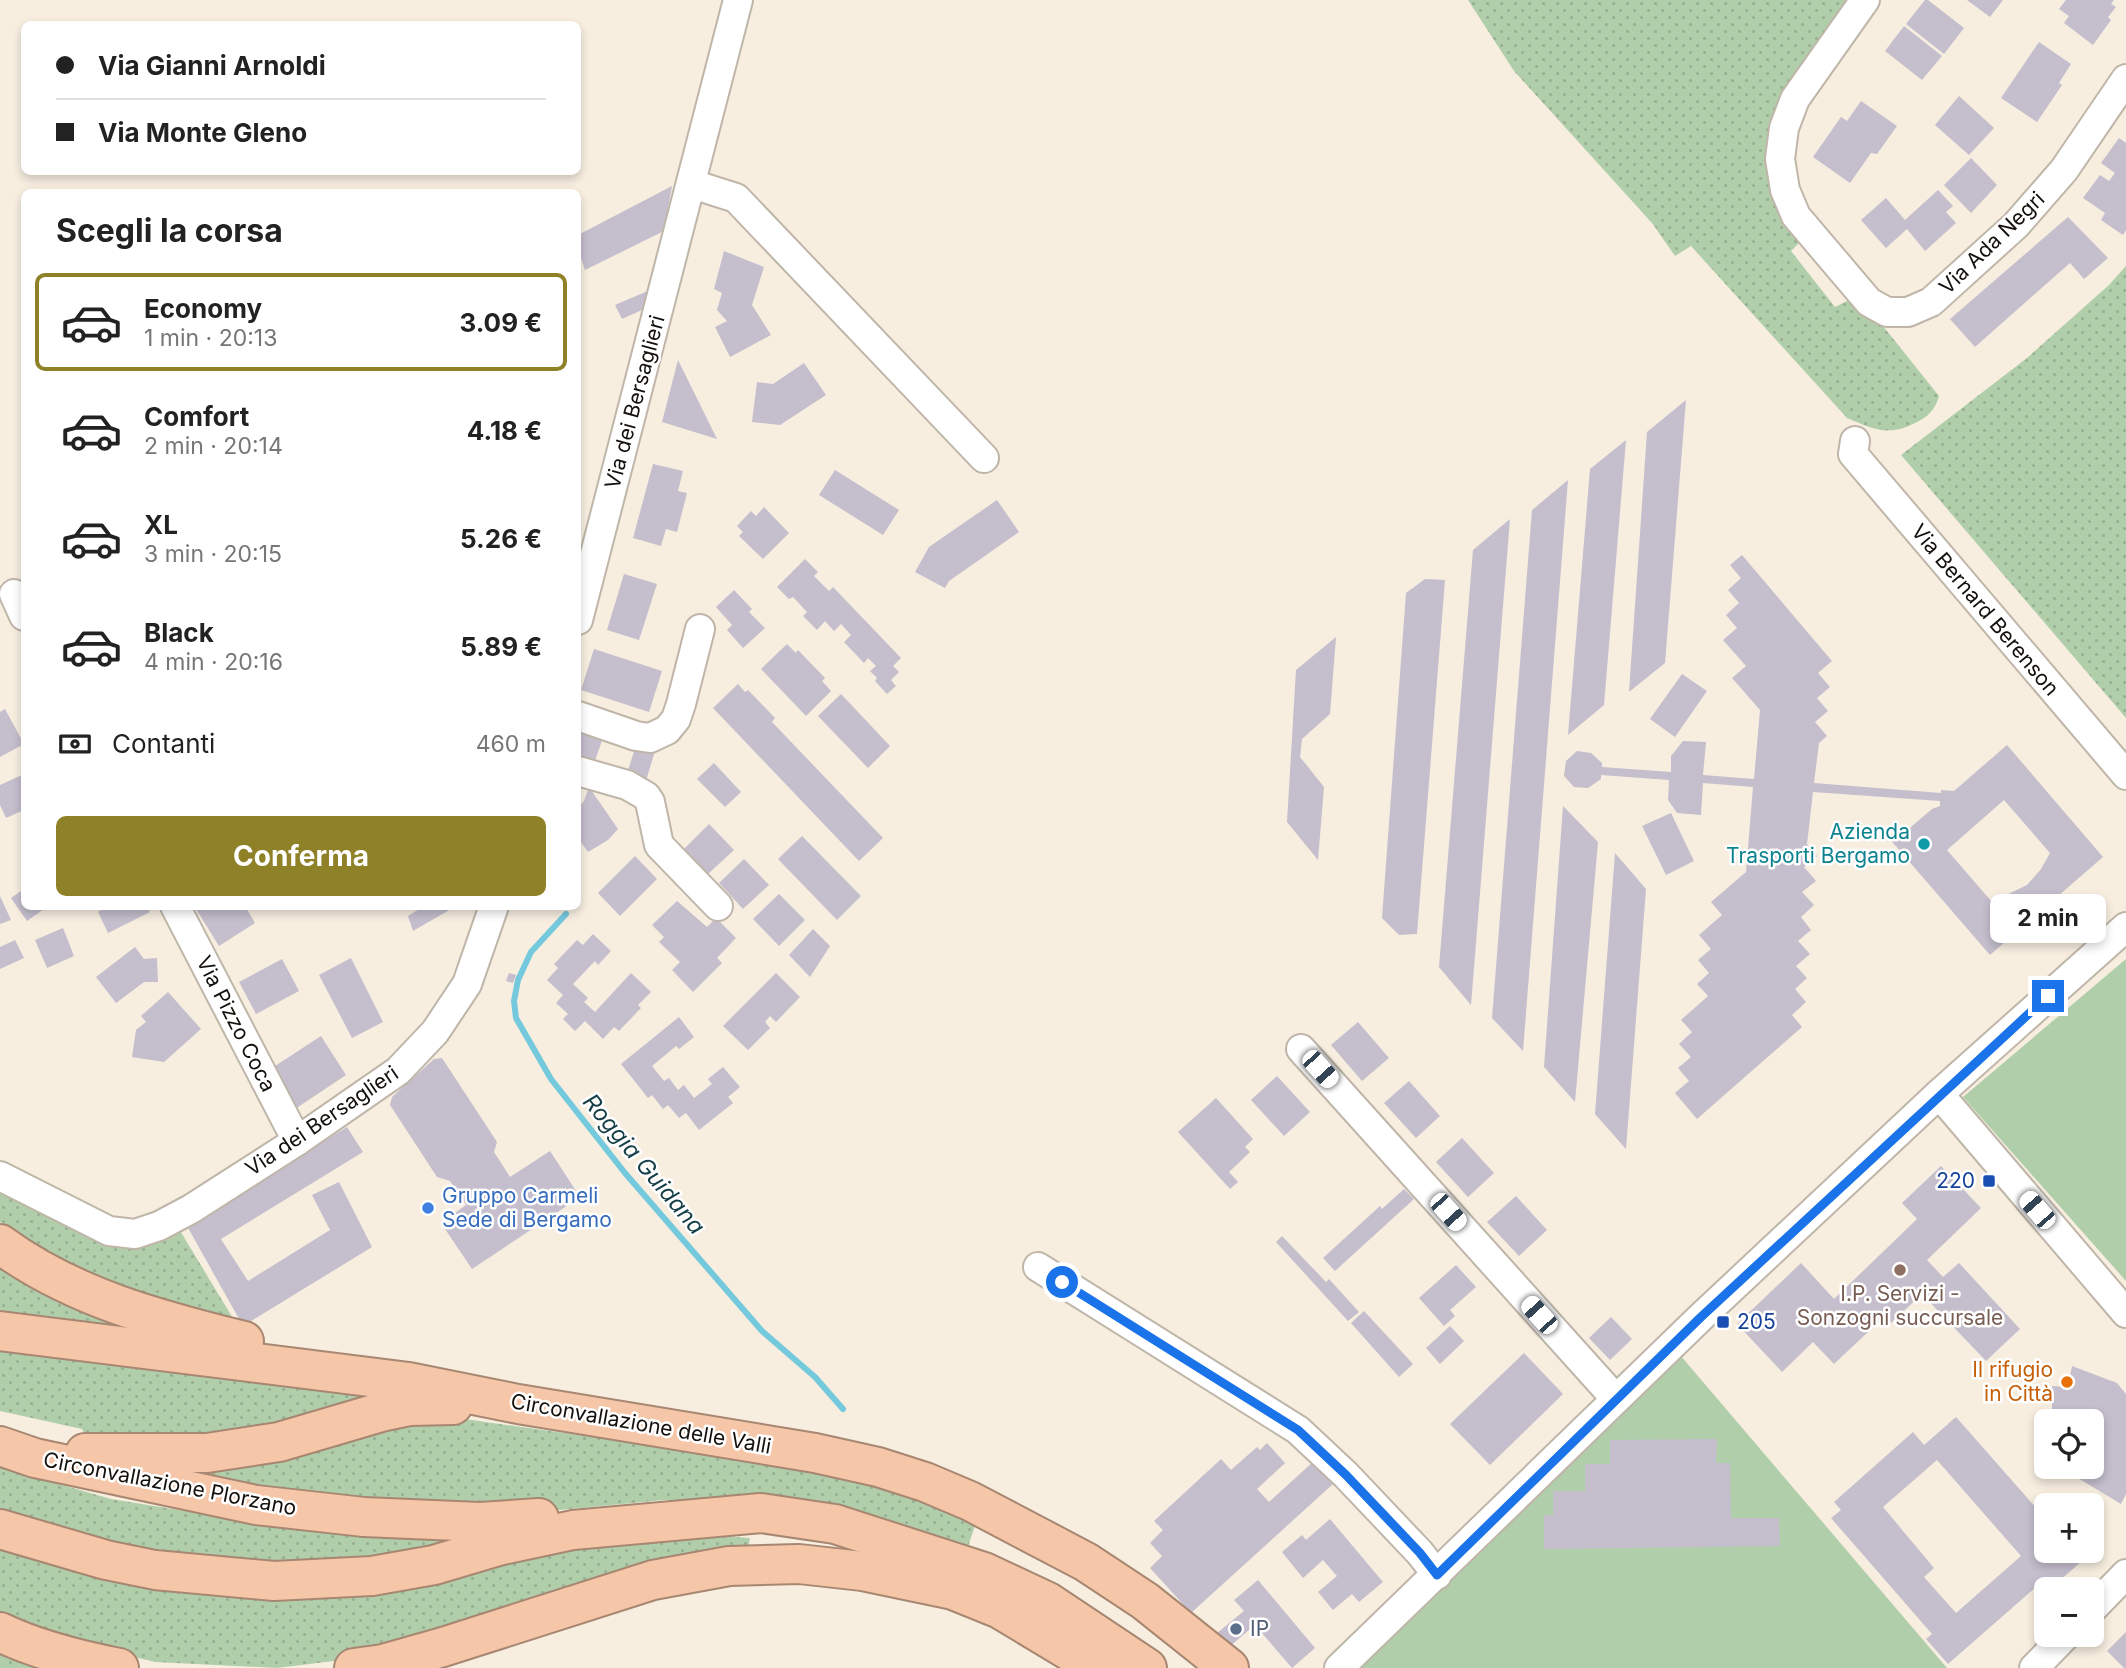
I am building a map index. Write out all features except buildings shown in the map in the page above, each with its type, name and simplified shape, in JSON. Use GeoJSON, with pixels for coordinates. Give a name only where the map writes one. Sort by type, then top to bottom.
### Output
{"type":"FeatureCollection","features":[{"type":"Feature","properties":{"kind":"highway"},"geometry":{"type":"LineString","coordinates":[[0,1244],[46,1272],[122,1308],[409,1382]]}},
{"type":"Feature","properties":{"kind":"highway","name":"Circonvallazione delle Valli"},"geometry":{"type":"LineString","coordinates":[[0,1331],[409,1382],[518,1404],[816,1453],[878,1467],[925,1482],[982,1507],[1086,1562],[1145,1601],[1229,1668]]}},
{"type":"Feature","properties":{"kind":"highway","name":"Circonvallazione Plorzano"},"geometry":{"type":"LineString","coordinates":[[0,1432],[93,1455],[206,1453],[279,1442],[410,1406],[518,1404]]}},
{"type":"Feature","properties":{"kind":"highway","name":"Circonvallazione Plorzano"},"geometry":{"type":"LineString","coordinates":[[0,1446],[35,1458],[256,1505],[365,1517],[480,1522],[667,1505],[761,1513]]}},
{"type":"Feature","properties":{"kind":"highway"},"geometry":{"type":"LineString","coordinates":[[0,1529],[106,1560],[155,1570],[274,1581],[385,1574],[434,1565],[498,1546],[573,1530],[761,1513],[835,1524],[984,1572],[1048,1602],[1147,1668]]}},
{"type":"Feature","properties":{"kind":"highway"},"geometry":{"type":"LineString","coordinates":[[354,1668],[383,1664],[431,1650],[653,1580],[729,1566],[799,1564],[862,1571],[953,1590],[1000,1609],[1098,1668]]}},
{"type":"Feature","properties":{"kind":"highway"},"geometry":{"type":"LineString","coordinates":[[433,1668],[656,1591],[775,1575],[857,1579],[936,1595],[998,1616],[1042,1635]]}},
{"type":"Feature","properties":{"kind":"highway"},"geometry":{"type":"LineString","coordinates":[[0,1632],[80,1660],[119,1668]]}},
{"type":"Feature","properties":{"kind":"street","name":"Via dei Bersaglieri"},"geometry":{"type":"LineString","coordinates":[[581,609],[738,0]]}},
{"type":"Feature","properties":{"kind":"street","name":"Via Ada Negri"},"geometry":{"type":"LineString","coordinates":[[1865,0],[1788,113],[1780,143],[1781,174],[1797,216],[1869,302],[1887,312],[1908,312],[1931,302],[2016,225],[2064,170],[2126,79]]}},
{"type":"Feature","properties":{"kind":"street"},"geometry":{"type":"LineString","coordinates":[[692,184],[736,198],[984,458]]}},
{"type":"Feature","properties":{"kind":"street","name":"Via Bernard Berenson"},"geometry":{"type":"LineString","coordinates":[[1855,441],[1853,454],[2126,775]]}},
{"type":"Feature","properties":{"kind":"street"},"geometry":{"type":"LineString","coordinates":[[581,717],[636,736],[650,738],[667,730],[676,719],[681,704],[699,629]]}},
{"type":"Feature","properties":{"kind":"street"},"geometry":{"type":"LineString","coordinates":[[581,772],[627,785],[646,796],[650,802],[659,845],[718,906]]}},
{"type":"Feature","properties":{"kind":"street","name":"Via Pizzo Coca"},"geometry":{"type":"LineString","coordinates":[[177,910],[297,1141]]}},
{"type":"Feature","properties":{"kind":"street","name":"Via dei Bersaglieri"},"geometry":{"type":"LineString","coordinates":[[0,1176],[109,1231],[135,1234],[191,1209],[297,1141],[398,1071],[435,1032],[467,984],[493,910]]}},
{"type":"Feature","properties":{"kind":"street"},"geometry":{"type":"LineString","coordinates":[[1339,1668],[1433,1571],[1615,1398],[1939,1094],[2126,927]]}},
{"type":"Feature","properties":{"kind":"street"},"geometry":{"type":"LineString","coordinates":[[1301,1049],[1615,1398]]}},
{"type":"Feature","properties":{"kind":"street"},"geometry":{"type":"LineString","coordinates":[[1939,1094],[2126,1313]]}},
{"type":"Feature","properties":{"kind":"street","name":"Via dei Bersaglieri"},"geometry":{"type":"LineString","coordinates":[[0,1159],[121,1219],[141,1220],[191,1209]]}},
{"type":"Feature","properties":{"kind":"street"},"geometry":{"type":"LineString","coordinates":[[1038,1267],[1298,1430],[1346,1475],[1420,1553],[1433,1571]]}},
{"type":"Feature","properties":{"kind":"street"},"geometry":{"type":"LineString","coordinates":[[2104,1596],[2126,1574]]}},
{"type":"Feature","properties":{"kind":"street"},"geometry":{"type":"LineString","coordinates":[[2034,1668],[2054,1647]]}},
{"type":"Feature","properties":{"kind":"green space"},"geometry":{"type":"Polygon","coordinates":[[[1468,0],[1858,0],[1775,131],[1805,237],[1791,251],[1835,307],[1855,297],[1879,321],[1939,396],[1930,412],[1920,421],[1897,430],[1881,430],[1847,418],[1691,246],[1675,256],[1652,223],[1514,71],[1468,0]]]}},
{"type":"Feature","properties":{"kind":"green space"},"geometry":{"type":"Polygon","coordinates":[[[2126,266],[2126,718],[1901,455],[2027,358],[2109,285],[2126,266]]]}},
{"type":"Feature","properties":{"kind":"green space"},"geometry":{"type":"Polygon","coordinates":[[[2126,959],[2126,1281],[1963,1097],[2126,959]]]}},
{"type":"Feature","properties":{"kind":"green space"},"geometry":{"type":"Polygon","coordinates":[[[0,1189],[108,1244],[120,1247],[145,1247],[179,1229],[237,1325],[149,1299],[73,1268],[0,1222],[0,1189]]]}},
{"type":"Feature","properties":{"kind":"green space"},"geometry":{"type":"Polygon","coordinates":[[[0,1250],[224,1350],[0,1319],[0,1250]]]}},
{"type":"Feature","properties":{"kind":"green space"},"geometry":{"type":"Polygon","coordinates":[[[0,1338],[382,1399],[277,1437],[90,1449],[82,1429],[0,1411],[0,1338]]]}},
{"type":"Feature","properties":{"kind":"green space"},"geometry":{"type":"Polygon","coordinates":[[[1680,1355],[1947,1668],[1353,1668],[1680,1355]]]}},
{"type":"Feature","properties":{"kind":"green space"},"geometry":{"type":"Polygon","coordinates":[[[444,1416],[669,1448],[789,1455],[979,1513],[968,1547],[761,1501],[664,1500],[549,1511],[216,1493],[174,1464],[444,1416]]]}},
{"type":"Feature","properties":{"kind":"green space"},"geometry":{"type":"Polygon","coordinates":[[[0,1467],[111,1499],[253,1522],[463,1535],[426,1552],[285,1567],[165,1558],[0,1513],[0,1467]]]}},
{"type":"Feature","properties":{"kind":"green space"},"geometry":{"type":"Polygon","coordinates":[[[699,1534],[750,1538],[746,1558],[391,1654],[277,1668],[155,1662],[59,1639],[0,1614],[0,1543],[102,1575],[543,1550],[699,1534]]]}},
{"type":"Feature","properties":{"kind":"green space"},"geometry":{"type":"Polygon","coordinates":[[[0,1644],[68,1668],[0,1668],[0,1644]]]}},
{"type":"Feature","properties":{"kind":"waterway","name":"Roggia Guidana"},"geometry":{"type":"LineString","coordinates":[[566,914],[531,952],[518,980],[514,1001],[516,1018],[551,1079],[625,1173],[762,1331],[815,1377],[843,1409]]}},
{"type":"Feature","properties":{"kind":"place","name":"Azienda Trasporti Bergamo"},"geometry":{"type":"Point","coordinates":[1924,844]}},
{"type":"Feature","properties":{"kind":"place","name":"220"},"geometry":{"type":"Point","coordinates":[1989,1181]}},
{"type":"Feature","properties":{"kind":"place","name":"Gruppo Carmeli Sede di Bergamo"},"geometry":{"type":"Point","coordinates":[428,1208]}},
{"type":"Feature","properties":{"kind":"place","name":"I.P. Servizi - Sonzogni succursale"},"geometry":{"type":"Point","coordinates":[1900,1270]}},
{"type":"Feature","properties":{"kind":"place","name":"205"},"geometry":{"type":"Point","coordinates":[1723,1322]}},
{"type":"Feature","properties":{"kind":"place","name":"Il rifugio in Città"},"geometry":{"type":"Point","coordinates":[2067,1382]}},
{"type":"Feature","properties":{"kind":"place","name":"IP"},"geometry":{"type":"Point","coordinates":[1236,1629]}},
{"type":"Feature","properties":{"kind":"route"},"geometry":{"type":"LineString","coordinates":[[1062,1282],[1298,1430],[1346,1475],[1420,1553],[1437,1575],[1615,1398],[1939,1094],[2048,996]]}}]}
